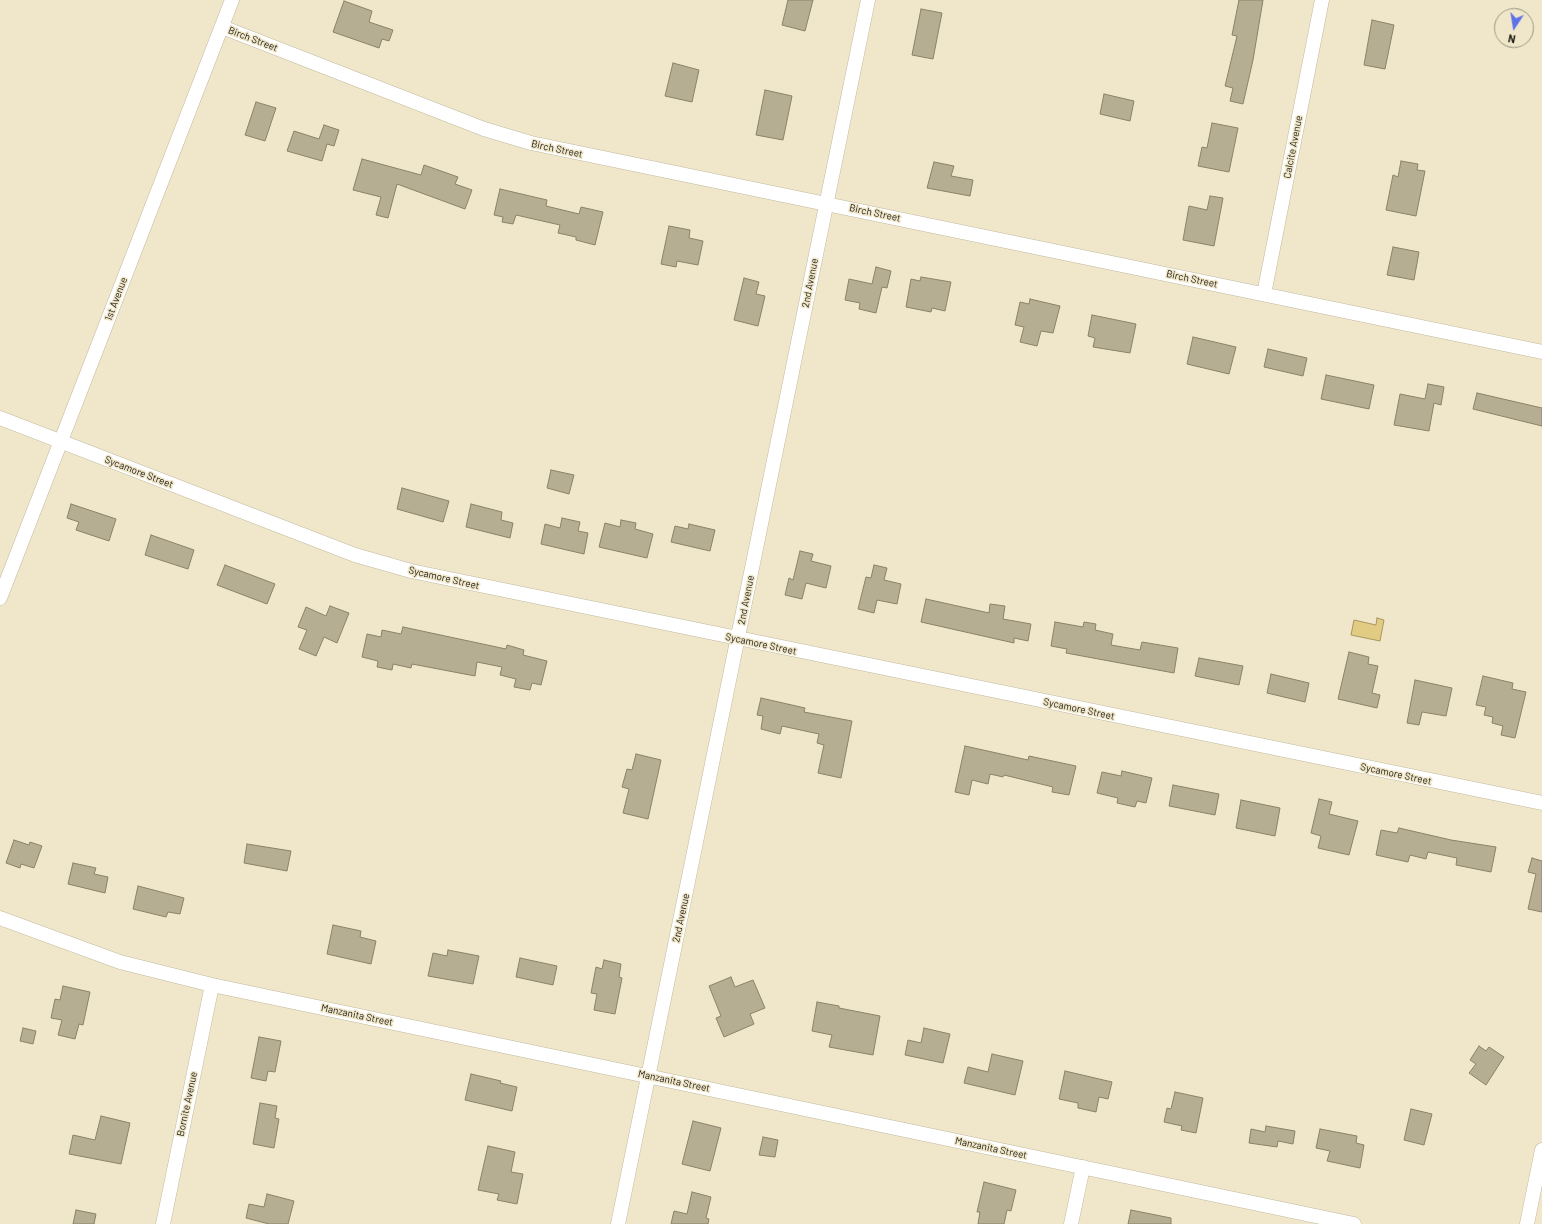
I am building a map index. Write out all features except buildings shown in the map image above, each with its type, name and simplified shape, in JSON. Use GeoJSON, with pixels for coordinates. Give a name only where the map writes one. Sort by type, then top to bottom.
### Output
{"type":"FeatureCollection","features":[{"type":"Feature","properties":{"kind":"street","name":"1st Avenue"},"geometry":{"type":"LineString","coordinates":[[0,598],[232,0]]}},
{"type":"Feature","properties":{"kind":"street","name":"2nd Avenue"},"geometry":{"type":"LineString","coordinates":[[618,1224],[868,0]]}},
{"type":"Feature","properties":{"kind":"street","name":"Calcite Avenue"},"geometry":{"type":"LineString","coordinates":[[1264,294],[1322,0]]}},
{"type":"Feature","properties":{"kind":"street","name":"Birch Street"},"geometry":{"type":"LineString","coordinates":[[222,27],[460,120],[512,138],[1542,352]]}},
{"type":"Feature","properties":{"kind":"street","name":"Sycamore Street"},"geometry":{"type":"LineString","coordinates":[[0,418],[329,545],[383,563],[438,578],[1542,803]]}},
{"type":"Feature","properties":{"kind":"street","name":"Manzanita Street"},"geometry":{"type":"LineString","coordinates":[[0,918],[120,962],[212,985],[648,1075],[1354,1224]]}},
{"type":"Feature","properties":{"kind":"street","name":"Bornite Avenue"},"geometry":{"type":"LineString","coordinates":[[163,1224],[212,985]]}},
{"type":"Feature","properties":{"kind":"street"},"geometry":{"type":"LineString","coordinates":[[1527,1224],[1542,1150]]}},
{"type":"Feature","properties":{"kind":"street"},"geometry":{"type":"LineString","coordinates":[[1071,1224],[1083,1167]]}},
{"type":"Feature","properties":{"kind":"shaded area"},"geometry":{"type":"Polygon","coordinates":[[[1377,618],[1384,620],[1380,641],[1351,635],[1354,620],[1376,625],[1377,618]]]}}]}
